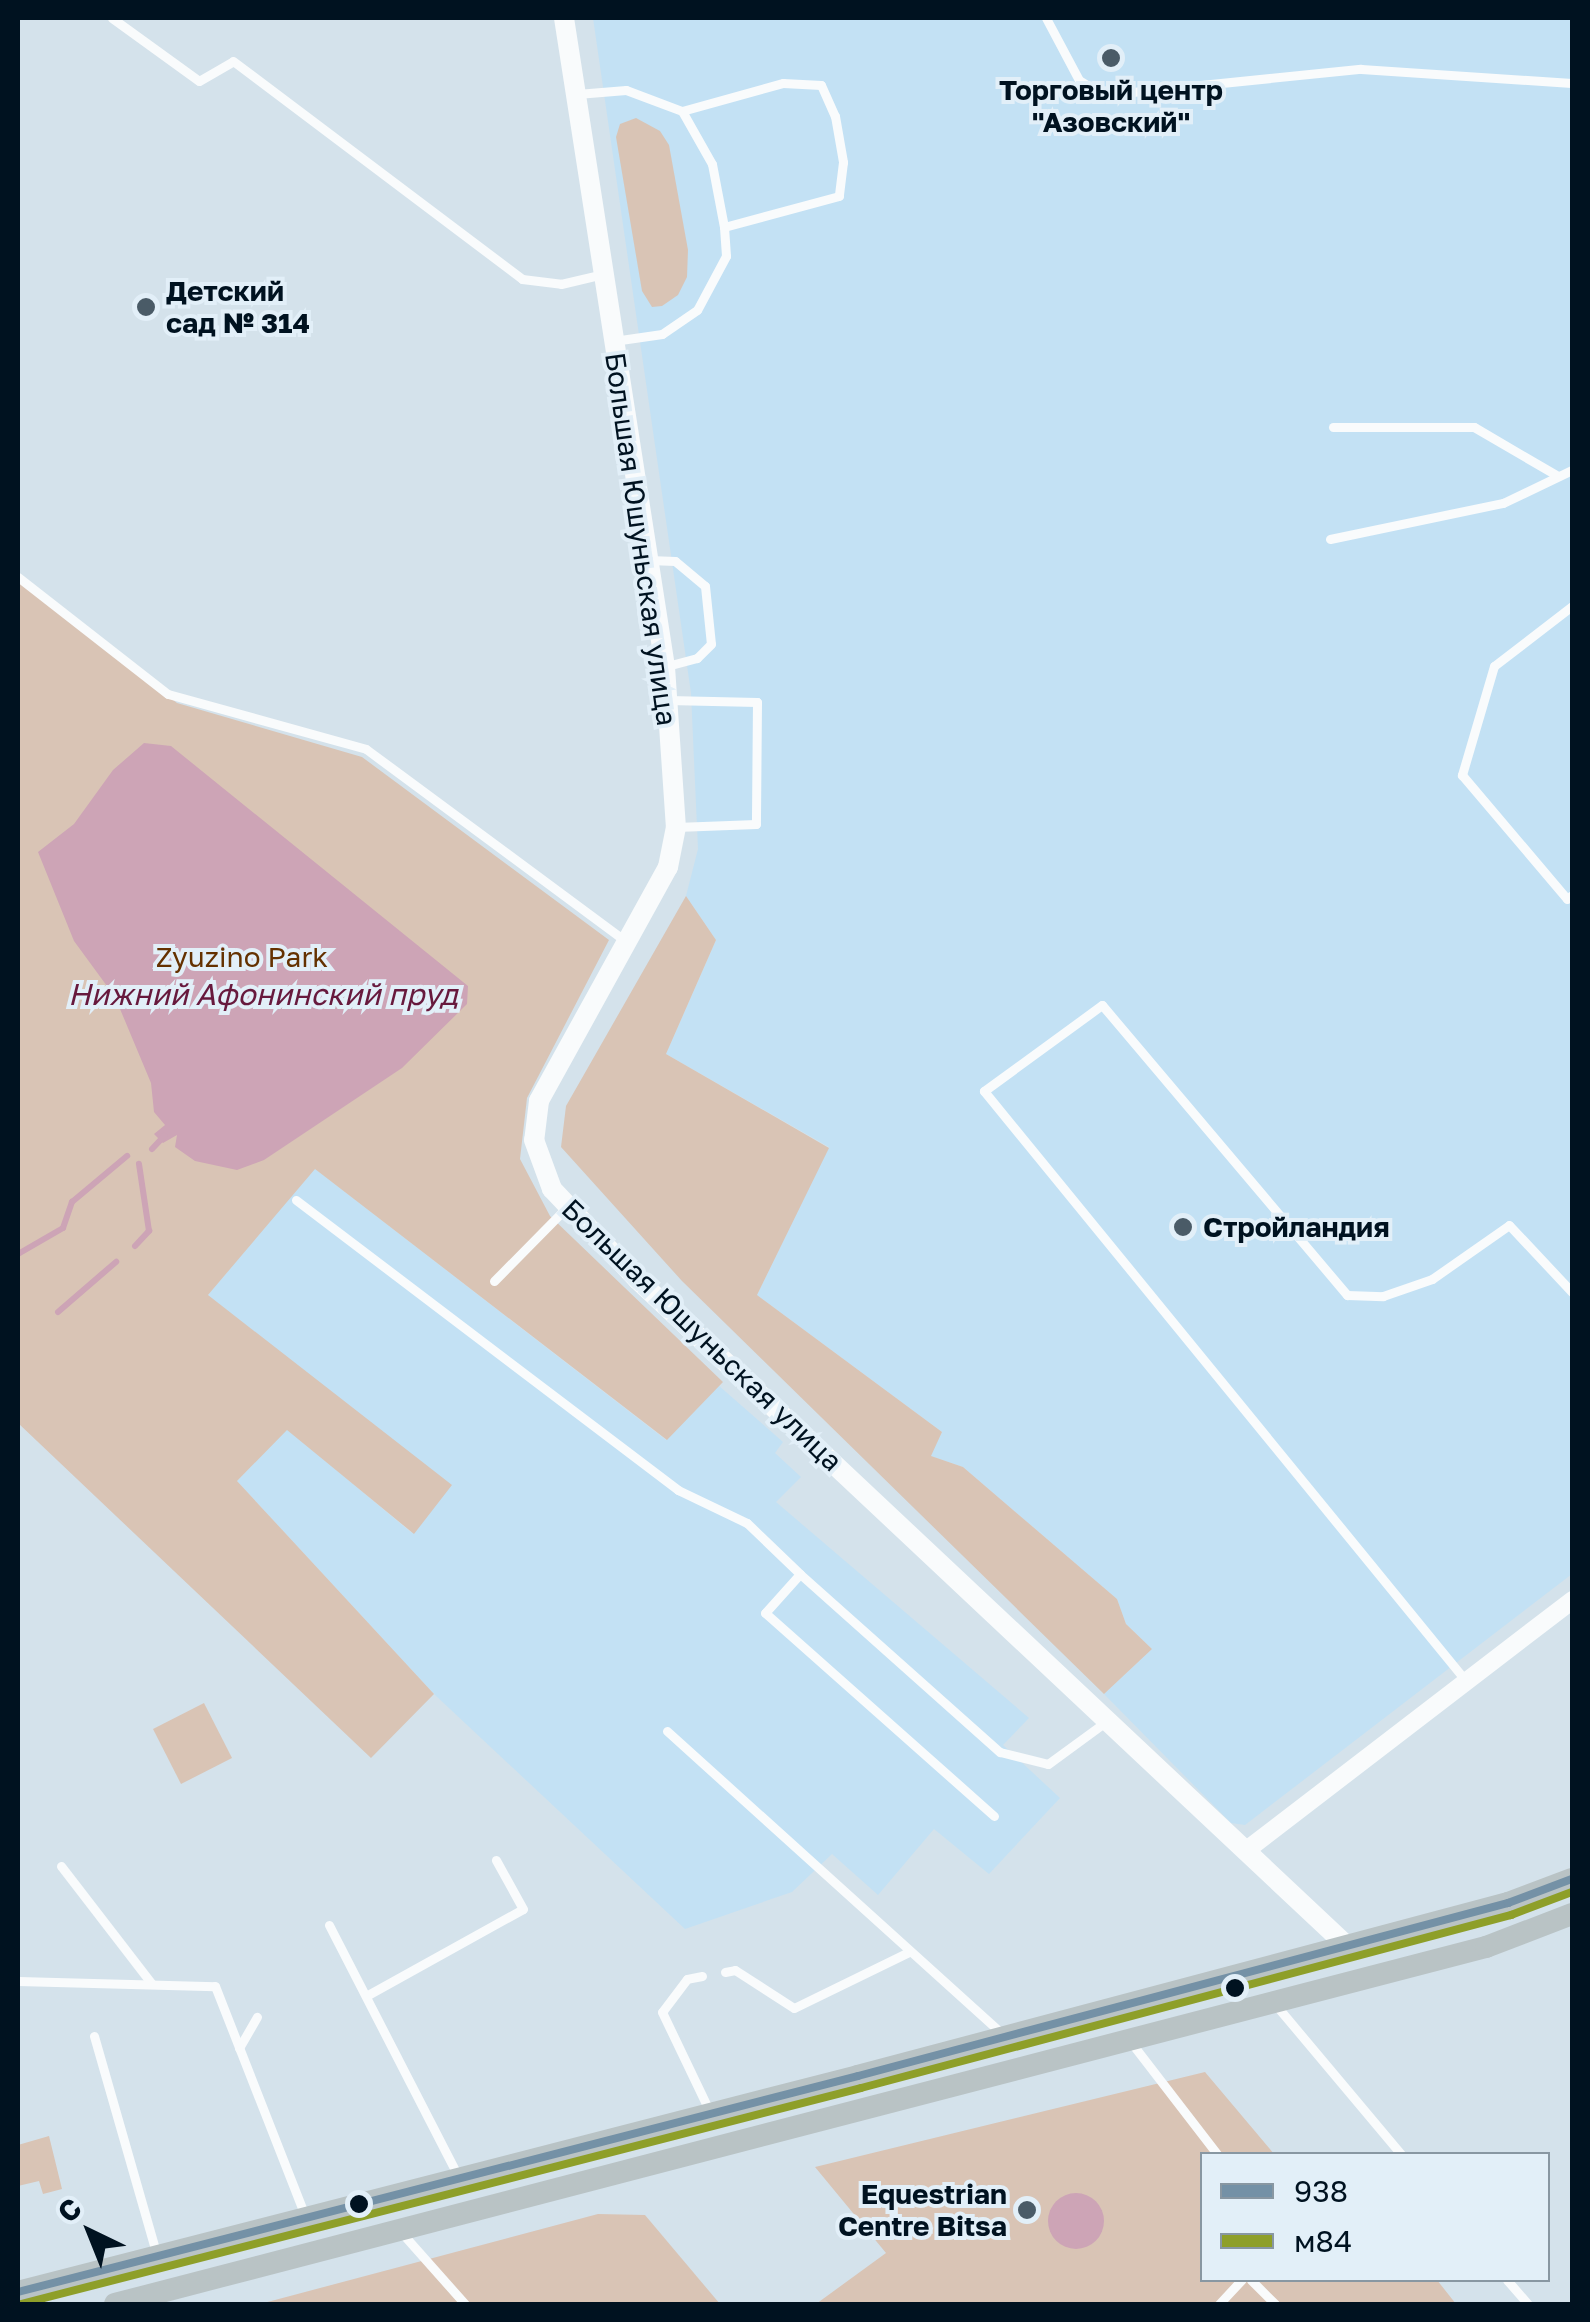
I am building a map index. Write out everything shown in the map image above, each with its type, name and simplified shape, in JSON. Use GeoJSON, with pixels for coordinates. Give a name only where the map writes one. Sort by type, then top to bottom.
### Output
{"type":"FeatureCollection","features":[{"type":"Feature","properties":{"kind":"main road"},"geometry":{"type":"LineString","coordinates":[[18,2292],[1006,2037],[1572,1880]]}},
{"type":"Feature","properties":{"kind":"main road"},"geometry":{"type":"LineString","coordinates":[[116,2304],[1486,1947],[1572,1914]]}},
{"type":"Feature","properties":{"kind":"street","name":"Большая Юшуньская улица"},"geometry":{"type":"LineString","coordinates":[[564,18],[665,667],[676,827],[668,867],[539,1101],[534,1140],[552,1188],[638,1280],[1346,1945]]}},
{"type":"Feature","properties":{"kind":"street"},"geometry":{"type":"LineString","coordinates":[[1248,1849],[1469,1684],[1572,1600]]}},
{"type":"Feature","properties":{"kind":"lane"},"geometry":{"type":"LineString","coordinates":[[112,18],[198,81],[233,61],[522,278],[561,284],[603,274]]}},
{"type":"Feature","properties":{"kind":"lane"},"geometry":{"type":"LineString","coordinates":[[1046,18],[1079,80],[1103,95],[1361,69],[1572,83]]}},
{"type":"Feature","properties":{"kind":"lane"},"geometry":{"type":"LineString","coordinates":[[577,94],[626,90],[682,111],[783,82],[821,85],[835,116],[844,162],[838,196],[724,227]]}},
{"type":"Feature","properties":{"kind":"lane"},"geometry":{"type":"LineString","coordinates":[[612,342],[662,334],[697,310],[726,256],[712,164],[682,111]]}},
{"type":"Feature","properties":{"kind":"lane"},"geometry":{"type":"LineString","coordinates":[[1333,428],[1474,427],[1558,476]]}},
{"type":"Feature","properties":{"kind":"lane"},"geometry":{"type":"LineString","coordinates":[[1330,539],[1503,504],[1572,470]]}},
{"type":"Feature","properties":{"kind":"lane"},"geometry":{"type":"LineString","coordinates":[[647,560],[674,560],[705,586],[711,644],[697,658],[665,667]]}},
{"type":"Feature","properties":{"kind":"lane"},"geometry":{"type":"LineString","coordinates":[[18,577],[168,694],[366,748],[627,942]]}},
{"type":"Feature","properties":{"kind":"lane"},"geometry":{"type":"LineString","coordinates":[[1572,606],[1494,666],[1462,775],[1567,898],[1572,894]]}},
{"type":"Feature","properties":{"kind":"lane"},"geometry":{"type":"LineString","coordinates":[[668,700],[757,702],[756,824],[676,827]]}},
{"type":"Feature","properties":{"kind":"lane"},"geometry":{"type":"LineString","coordinates":[[1469,1684],[984,1091],[1102,1006],[1347,1295],[1383,1296],[1432,1280],[1509,1225],[1572,1292]]}},
{"type":"Feature","properties":{"kind":"lane"},"geometry":{"type":"LineString","coordinates":[[296,1200],[678,1490],[747,1523],[1000,1752],[1048,1764],[1110,1720]]}},
{"type":"Feature","properties":{"kind":"lane"},"geometry":{"type":"LineString","coordinates":[[494,1281],[568,1206]]}},
{"type":"Feature","properties":{"kind":"lane"},"geometry":{"type":"LineString","coordinates":[[800,1574],[766,1612],[994,1816]]}},
{"type":"Feature","properties":{"kind":"lane"},"geometry":{"type":"LineString","coordinates":[[667,1730],[1006,2037]]}},
{"type":"Feature","properties":{"kind":"lane"},"geometry":{"type":"LineString","coordinates":[[366,1996],[523,1910],[496,1860]]}},
{"type":"Feature","properties":{"kind":"lane"},"geometry":{"type":"LineString","coordinates":[[61,1866],[152,1984]]}},
{"type":"Feature","properties":{"kind":"lane"},"geometry":{"type":"LineString","coordinates":[[329,1925],[460,2180]]}},
{"type":"Feature","properties":{"kind":"lane"},"geometry":{"type":"LineString","coordinates":[[724,1972],[735,1970],[794,2008],[910,1952]]}},
{"type":"Feature","properties":{"kind":"lane"},"geometry":{"type":"LineString","coordinates":[[702,1976],[687,1980],[662,2012],[711,2114]]}},
{"type":"Feature","properties":{"kind":"lane"},"geometry":{"type":"LineString","coordinates":[[18,1981],[214,1986],[306,2218]]}},
{"type":"Feature","properties":{"kind":"lane"},"geometry":{"type":"LineString","coordinates":[[1273,2002],[1399,2152]]}},
{"type":"Feature","properties":{"kind":"lane"},"geometry":{"type":"LineString","coordinates":[[239,2048],[257,2017]]}},
{"type":"Feature","properties":{"kind":"lane"},"geometry":{"type":"LineString","coordinates":[[94,2036],[157,2256]]}},
{"type":"Feature","properties":{"kind":"lane"},"geometry":{"type":"LineString","coordinates":[[1129,2039],[1215,2152]]}},
{"type":"Feature","properties":{"kind":"lane"},"geometry":{"type":"LineString","coordinates":[[399,2230],[465,2304]]}},
{"type":"Feature","properties":{"kind":"lane"},"geometry":{"type":"LineString","coordinates":[[1220,2304],[1239,2282]]}},
{"type":"Feature","properties":{"kind":"lane"},"geometry":{"type":"LineString","coordinates":[[1253,2282],[1275,2304]]}},
{"type":"Feature","properties":{"kind":"lane"},"geometry":{"type":"LineString","coordinates":[[1509,2282],[1528,2304]]}},
{"type":"Feature","properties":{"kind":"shaded area"},"geometry":{"type":"Polygon","coordinates":[[[593,18],[1572,18],[1572,1574],[1245,1825],[1231,1823],[1104,1694],[1152,1649],[1126,1624],[1117,1599],[963,1467],[930,1456],[942,1432],[757,1295],[829,1147],[666,1054],[716,940],[686,896],[698,849],[691,693],[593,18]]]}},
{"type":"Feature","properties":{"kind":"shaded area"},"geometry":{"type":"Polygon","coordinates":[[[314,1168],[666,1440],[718,1385],[783,1442],[775,1453],[801,1477],[776,1502],[1029,1718],[1003,1745],[1060,1798],[989,1874],[934,1829],[878,1895],[832,1854],[792,1892],[685,1929],[434,1694],[237,1481],[287,1429],[413,1534],[208,1295],[314,1168]]]}},
{"type":"Feature","properties":{"kind":"green space"},"geometry":{"type":"Polygon","coordinates":[[[636,118],[660,131],[669,145],[688,250],[687,277],[678,295],[662,306],[652,307],[642,291],[616,137],[620,124],[636,118]]]}},
{"type":"Feature","properties":{"kind":"green space","name":"Zyuzino Park"},"geometry":{"type":"Polygon","coordinates":[[[18,578],[177,703],[362,757],[609,940],[527,1098],[520,1159],[550,1216],[723,1382],[667,1440],[315,1169],[208,1295],[452,1485],[414,1534],[287,1430],[237,1481],[434,1694],[371,1758],[18,1423],[18,578]]]}},
{"type":"Feature","properties":{"kind":"green space"},"geometry":{"type":"Polygon","coordinates":[[[686,896],[716,940],[666,1054],[829,1148],[757,1295],[942,1432],[931,1456],[963,1467],[1117,1599],[1126,1624],[1152,1649],[1104,1694],[682,1281],[561,1147],[566,1106],[686,896]]]}},
{"type":"Feature","properties":{"kind":"green space"},"geometry":{"type":"Polygon","coordinates":[[[204,1703],[232,1758],[181,1784],[153,1729],[204,1703]]]}},
{"type":"Feature","properties":{"kind":"green space","name":"Equestrian Centre Bitsa"},"geometry":{"type":"Polygon","coordinates":[[[1205,2072],[1272,2152],[1200,2152],[1200,2282],[1439,2282],[1456,2304],[816,2304],[886,2253],[815,2167],[1205,2072]]]}},
{"type":"Feature","properties":{"kind":"green space"},"geometry":{"type":"Polygon","coordinates":[[[49,2136],[62,2189],[43,2194],[39,2181],[18,2186],[18,2145],[49,2136]]]}},
{"type":"Feature","properties":{"kind":"green space"},"geometry":{"type":"Polygon","coordinates":[[[598,2214],[645,2215],[720,2304],[260,2304],[598,2214]]]}},
{"type":"Feature","properties":{"kind":"water","name":"Нижний Афонинский пруд"},"geometry":{"type":"Polygon","coordinates":[[[144,743],[171,746],[468,986],[467,1004],[402,1068],[264,1160],[237,1170],[195,1161],[175,1147],[177,1135],[163,1143],[154,1134],[165,1125],[154,1112],[151,1083],[115,997],[74,941],[38,852],[74,824],[113,770],[144,743]]]}},
{"type":"Feature","properties":{"kind":"water"},"geometry":{"type":"Polygon","coordinates":[[[1076,2193],[1096,2201],[1104,2221],[1096,2241],[1076,2249],[1056,2241],[1048,2221],[1056,2201],[1076,2193]]]}},
{"type":"Feature","properties":{"kind":"waterway"},"geometry":{"type":"LineString","coordinates":[[152,1149],[164,1136]]}},
{"type":"Feature","properties":{"kind":"waterway"},"geometry":{"type":"LineString","coordinates":[[18,1254],[63,1228],[72,1202],[127,1156]]}},
{"type":"Feature","properties":{"kind":"waterway"},"geometry":{"type":"LineString","coordinates":[[135,1246],[149,1231],[139,1164]]}},
{"type":"Feature","properties":{"kind":"waterway"},"geometry":{"type":"LineString","coordinates":[[58,1312],[116,1262]]}},
{"type":"Feature","properties":{"kind":"transit line","name":"938"},"geometry":{"type":"LineString","coordinates":[[18,2292],[858,2076],[1508,1903],[1572,1879]]}},
{"type":"Feature","properties":{"kind":"transit line","name":"м84"},"geometry":{"type":"LineString","coordinates":[[21,2304],[861,2088],[1511,1915],[1572,1892]]}},
{"type":"Feature","properties":{"kind":"place","name":"Торговый центр \"Азовский\""},"geometry":{"type":"Point","coordinates":[1111,58]}},
{"type":"Feature","properties":{"kind":"place","name":"Детский сад № 314"},"geometry":{"type":"Point","coordinates":[146,307]}},
{"type":"Feature","properties":{"kind":"place","name":"Стройландия"},"geometry":{"type":"Point","coordinates":[1183,1227]}},
{"type":"Feature","properties":{"kind":"place","name":"Equestrian Centre Bitsa"},"geometry":{"type":"Point","coordinates":[1027,2210]}}]}
